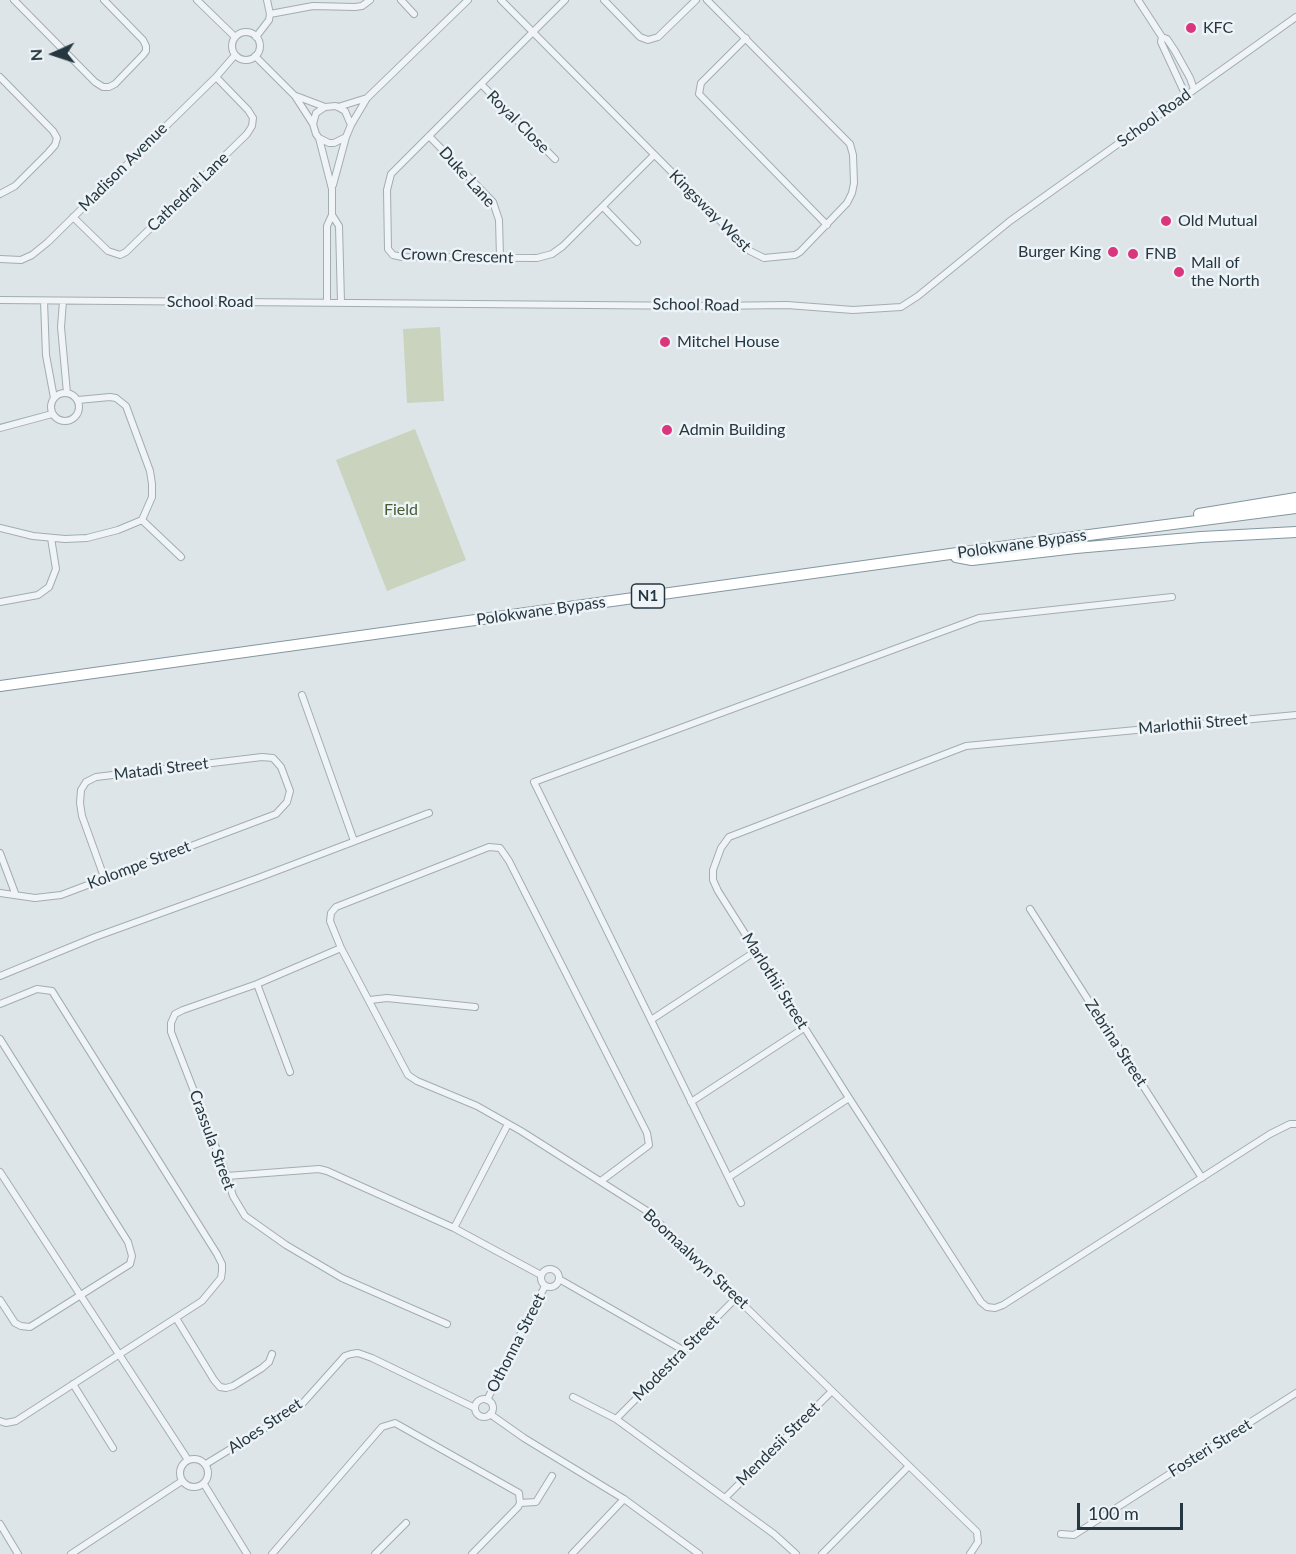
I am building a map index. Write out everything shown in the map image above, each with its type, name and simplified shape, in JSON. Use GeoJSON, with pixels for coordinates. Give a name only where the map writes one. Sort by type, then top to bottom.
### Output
{"type":"FeatureCollection","features":[{"type":"Feature","properties":{"kind":"highway"},"geometry":{"type":"LineString","coordinates":[[1051,540],[1296,498]]}},
{"type":"Feature","properties":{"kind":"highway","name":"Polokwane Bypass"},"geometry":{"type":"LineString","coordinates":[[0,686],[1296,508]]}},
{"type":"Feature","properties":{"kind":"highway"},"geometry":{"type":"LineString","coordinates":[[951,555],[972,560],[1178,539],[1296,532]]}},
{"type":"Feature","properties":{"kind":"street"},"geometry":{"type":"LineString","coordinates":[[14,0],[95,82],[103,87],[109,87],[115,84],[143,55],[146,46],[143,40],[104,0]]}},
{"type":"Feature","properties":{"kind":"street"},"geometry":{"type":"LineString","coordinates":[[197,0],[235,37]]}},
{"type":"Feature","properties":{"kind":"street"},"geometry":{"type":"LineString","coordinates":[[267,0],[270,14]]}},
{"type":"Feature","properties":{"kind":"street"},"geometry":{"type":"LineString","coordinates":[[255,56],[259,46],[256,36],[270,14],[287,9],[313,6],[355,7],[362,6],[370,0]]}},
{"type":"Feature","properties":{"kind":"street"},"geometry":{"type":"LineString","coordinates":[[401,0],[414,14]]}},
{"type":"Feature","properties":{"kind":"street"},"geometry":{"type":"LineString","coordinates":[[332,189],[346,137],[368,98],[468,0]]}},
{"type":"Feature","properties":{"kind":"street","name":"Kingsway West"},"geometry":{"type":"LineString","coordinates":[[501,0],[750,251],[760,257],[795,255],[827,225],[847,203],[852,193],[854,169],[850,144],[707,0]]}},
{"type":"Feature","properties":{"kind":"street","name":"Crown Crescent"},"geometry":{"type":"LineString","coordinates":[[565,0],[395,170],[389,179],[387,190],[388,249],[393,255],[402,257],[537,258],[552,254],[563,246],[654,155]]}},
{"type":"Feature","properties":{"kind":"street"},"geometry":{"type":"LineString","coordinates":[[604,0],[640,37],[648,40],[658,37],[696,0]]}},
{"type":"Feature","properties":{"kind":"street"},"geometry":{"type":"LineString","coordinates":[[1137,0],[1162,37],[1167,39],[1175,51],[1194,89]]}},
{"type":"Feature","properties":{"kind":"street","name":"School Road"},"geometry":{"type":"LineString","coordinates":[[0,300],[787,305],[853,310],[901,307],[918,296],[1010,221],[1296,17]]}},
{"type":"Feature","properties":{"kind":"street"},"geometry":{"type":"LineString","coordinates":[[255,56],[245,59],[235,55],[232,48],[235,37],[240,33],[247,32],[256,36]]}},
{"type":"Feature","properties":{"kind":"street"},"geometry":{"type":"LineString","coordinates":[[1162,37],[1161,42],[1186,96]]}},
{"type":"Feature","properties":{"kind":"street"},"geometry":{"type":"LineString","coordinates":[[746,38],[701,83],[699,94],[827,225]]}},
{"type":"Feature","properties":{"kind":"street","name":"Madison Avenue"},"geometry":{"type":"LineString","coordinates":[[0,260],[21,260],[32,255],[74,217],[216,77],[235,55]]}},
{"type":"Feature","properties":{"kind":"street"},"geometry":{"type":"LineString","coordinates":[[255,56],[295,96],[319,138],[332,189],[332,216],[327,226],[327,302]]}},
{"type":"Feature","properties":{"kind":"street"},"geometry":{"type":"LineString","coordinates":[[0,77],[53,131],[57,138],[55,145],[15,186],[0,194]]}},
{"type":"Feature","properties":{"kind":"street","name":"Cathedral Lane"},"geometry":{"type":"LineString","coordinates":[[74,217],[108,251],[120,255],[126,252],[247,134],[252,126],[253,118],[216,77]]}},
{"type":"Feature","properties":{"kind":"street","name":"Royal Close"},"geometry":{"type":"LineString","coordinates":[[481,84],[555,159]]}},
{"type":"Feature","properties":{"kind":"street"},"geometry":{"type":"LineString","coordinates":[[295,96],[325,107],[338,107],[368,98]]}},
{"type":"Feature","properties":{"kind":"street"},"geometry":{"type":"LineString","coordinates":[[313,124],[316,113],[325,107]]}},
{"type":"Feature","properties":{"kind":"street"},"geometry":{"type":"LineString","coordinates":[[338,107],[348,115],[351,125]]}},
{"type":"Feature","properties":{"kind":"street","name":"Duke Lane"},"geometry":{"type":"LineString","coordinates":[[429,136],[493,202],[500,220],[500,257]]}},
{"type":"Feature","properties":{"kind":"street"},"geometry":{"type":"LineString","coordinates":[[319,138],[328,143],[334,143],[346,137]]}},
{"type":"Feature","properties":{"kind":"street"},"geometry":{"type":"LineString","coordinates":[[603,207],[637,242]]}},
{"type":"Feature","properties":{"kind":"street"},"geometry":{"type":"LineString","coordinates":[[332,216],[339,226],[341,302]]}},
{"type":"Feature","properties":{"kind":"street"},"geometry":{"type":"LineString","coordinates":[[44,301],[46,355],[54,398],[51,407],[52,414],[62,421],[71,420],[78,414],[78,400]]}},
{"type":"Feature","properties":{"kind":"street"},"geometry":{"type":"LineString","coordinates":[[63,301],[62,345],[67,393]]}},
{"type":"Feature","properties":{"kind":"street"},"geometry":{"type":"LineString","coordinates":[[54,398],[67,393]]}},
{"type":"Feature","properties":{"kind":"street"},"geometry":{"type":"LineString","coordinates":[[0,528],[51,538],[87,538],[118,530],[142,520],[152,497],[151,478],[126,406],[116,398],[78,400],[67,393]]}},
{"type":"Feature","properties":{"kind":"street"},"geometry":{"type":"LineString","coordinates":[[0,428],[52,414]]}},
{"type":"Feature","properties":{"kind":"street"},"geometry":{"type":"LineString","coordinates":[[142,520],[181,557]]}},
{"type":"Feature","properties":{"kind":"street"},"geometry":{"type":"LineString","coordinates":[[0,602],[38,595],[49,587],[56,569],[51,538]]}},
{"type":"Feature","properties":{"kind":"street"},"geometry":{"type":"LineString","coordinates":[[741,1203],[534,782],[979,618],[1172,597]]}},
{"type":"Feature","properties":{"kind":"street"},"geometry":{"type":"LineString","coordinates":[[302,695],[354,841]]}},
{"type":"Feature","properties":{"kind":"street","name":"Marlothii Street"},"geometry":{"type":"LineString","coordinates":[[1296,715],[971,745],[737,832],[729,837],[721,848],[713,870],[713,880],[718,891],[804,1028],[981,1302],[991,1308],[1003,1305],[1270,1134],[1290,1124],[1296,1124]]}},
{"type":"Feature","properties":{"kind":"street","name":"Matadi Street"},"geometry":{"type":"LineString","coordinates":[[104,877],[82,816],[80,802],[81,790],[87,782],[96,777],[262,757],[273,758],[281,767],[290,791],[287,802],[276,814]]}},
{"type":"Feature","properties":{"kind":"street"},"geometry":{"type":"LineString","coordinates":[[0,976],[95,937],[429,813]]}},
{"type":"Feature","properties":{"kind":"street","name":"Kolompe Street"},"geometry":{"type":"LineString","coordinates":[[0,893],[15,893],[35,898],[61,895],[276,814]]}},
{"type":"Feature","properties":{"kind":"street","name":"Boomaalwyn Street"},"geometry":{"type":"LineString","coordinates":[[601,1181],[649,1145],[647,1133],[509,861],[500,848],[489,847],[336,908],[331,913],[330,921],[341,948],[408,1074],[417,1081],[477,1106],[647,1211],[976,1532],[978,1542],[970,1554]]}},
{"type":"Feature","properties":{"kind":"street"},"geometry":{"type":"LineString","coordinates":[[0,853],[15,893]]}},
{"type":"Feature","properties":{"kind":"street","name":"Zebrina Street"},"geometry":{"type":"LineString","coordinates":[[1030,909],[1202,1178]]}},
{"type":"Feature","properties":{"kind":"street","name":"Crassula Street"},"geometry":{"type":"LineString","coordinates":[[341,948],[257,984],[183,1010],[175,1014],[171,1023],[171,1032],[233,1196],[240,1209],[255,1224],[342,1278],[447,1324]]}},
{"type":"Feature","properties":{"kind":"street"},"geometry":{"type":"LineString","coordinates":[[651,1020],[756,951]]}},
{"type":"Feature","properties":{"kind":"street"},"geometry":{"type":"LineString","coordinates":[[257,984],[290,1072]]}},
{"type":"Feature","properties":{"kind":"street"},"geometry":{"type":"LineString","coordinates":[[0,1004],[37,988],[52,991],[222,1264],[221,1278],[202,1301],[16,1421],[3,1422]]}},
{"type":"Feature","properties":{"kind":"street"},"geometry":{"type":"LineString","coordinates":[[370,1000],[387,998],[475,1007]]}},
{"type":"Feature","properties":{"kind":"street"},"geometry":{"type":"LineString","coordinates":[[691,1102],[804,1028]]}},
{"type":"Feature","properties":{"kind":"street"},"geometry":{"type":"LineString","coordinates":[[0,1039],[131,1250],[132,1256],[130,1264],[30,1327],[15,1323],[0,1300]]}},
{"type":"Feature","properties":{"kind":"street"},"geometry":{"type":"LineString","coordinates":[[729,1177],[849,1098]]}},
{"type":"Feature","properties":{"kind":"street"},"geometry":{"type":"LineString","coordinates":[[453,1228],[508,1124]]}},
{"type":"Feature","properties":{"kind":"street"},"geometry":{"type":"LineString","coordinates":[[227,1176],[319,1169],[453,1228],[541,1275]]}},
{"type":"Feature","properties":{"kind":"street"},"geometry":{"type":"LineString","coordinates":[[0,1172],[188,1460]]}},
{"type":"Feature","properties":{"kind":"street"},"geometry":{"type":"LineString","coordinates":[[550,1269],[558,1273],[559,1279],[554,1286],[545,1286],[541,1275],[545,1270],[550,1269]]}},
{"type":"Feature","properties":{"kind":"street"},"geometry":{"type":"LineString","coordinates":[[559,1279],[683,1350]]}},
{"type":"Feature","properties":{"kind":"street","name":"Othonna Street"},"geometry":{"type":"LineString","coordinates":[[487,1400],[545,1286]]}},
{"type":"Feature","properties":{"kind":"street","name":"Modestra Street"},"geometry":{"type":"LineString","coordinates":[[616,1419],[737,1297]]}},
{"type":"Feature","properties":{"kind":"street"},"geometry":{"type":"LineString","coordinates":[[176,1318],[220,1387],[233,1386],[262,1368],[269,1362],[272,1354]]}},
{"type":"Feature","properties":{"kind":"street","name":"Aloes Street"},"geometry":{"type":"LineString","coordinates":[[206,1464],[302,1404],[345,1356],[351,1354],[358,1353],[372,1358],[475,1408]]}},
{"type":"Feature","properties":{"kind":"street"},"geometry":{"type":"LineString","coordinates":[[73,1384],[113,1448]]}},
{"type":"Feature","properties":{"kind":"street","name":"Mendesii Street"},"geometry":{"type":"LineString","coordinates":[[725,1498],[832,1390]]}},
{"type":"Feature","properties":{"kind":"street","name":"Fosteri Street"},"geometry":{"type":"LineString","coordinates":[[1061,1534],[1074,1535],[1296,1393]]}},
{"type":"Feature","properties":{"kind":"street"},"geometry":{"type":"LineString","coordinates":[[573,1397],[616,1419],[774,1534],[796,1554]]}},
{"type":"Feature","properties":{"kind":"street"},"geometry":{"type":"LineString","coordinates":[[479,1400],[487,1400],[492,1406],[490,1414],[485,1417],[479,1416],[475,1408],[479,1400]]}},
{"type":"Feature","properties":{"kind":"street"},"geometry":{"type":"LineString","coordinates":[[490,1414],[524,1438],[624,1498],[699,1554]]}},
{"type":"Feature","properties":{"kind":"street"},"geometry":{"type":"LineString","coordinates":[[272,1554],[382,1427],[388,1424],[395,1423],[404,1427],[516,1490],[520,1500]]}},
{"type":"Feature","properties":{"kind":"street"},"geometry":{"type":"LineString","coordinates":[[194,1458],[201,1460],[209,1471],[204,1484],[197,1488],[189,1487],[182,1481],[180,1474],[182,1466],[188,1460],[194,1458]]}},
{"type":"Feature","properties":{"kind":"street"},"geometry":{"type":"LineString","coordinates":[[822,1554],[909,1466]]}},
{"type":"Feature","properties":{"kind":"street"},"geometry":{"type":"LineString","coordinates":[[520,1500],[536,1502],[552,1476]]}},
{"type":"Feature","properties":{"kind":"street"},"geometry":{"type":"LineString","coordinates":[[71,1554],[182,1481]]}},
{"type":"Feature","properties":{"kind":"street"},"geometry":{"type":"LineString","coordinates":[[204,1484],[247,1554]]}},
{"type":"Feature","properties":{"kind":"street"},"geometry":{"type":"LineString","coordinates":[[572,1554],[624,1498]]}},
{"type":"Feature","properties":{"kind":"street"},"geometry":{"type":"LineString","coordinates":[[472,1554],[520,1500]]}},
{"type":"Feature","properties":{"kind":"street"},"geometry":{"type":"LineString","coordinates":[[375,1554],[406,1523]]}},
{"type":"Feature","properties":{"kind":"street"},"geometry":{"type":"LineString","coordinates":[[0,1524],[18,1554]]}},
{"type":"Feature","properties":{"kind":"green space"},"geometry":{"type":"Polygon","coordinates":[[[440,327],[444,401],[407,403],[403,329],[440,327]]]}},
{"type":"Feature","properties":{"kind":"green space","name":"Field"},"geometry":{"type":"Polygon","coordinates":[[[415,429],[466,560],[387,591],[336,460],[415,429]]]}},
{"type":"Feature","properties":{"kind":"place","name":"KFC"},"geometry":{"type":"Point","coordinates":[1191,28]}},
{"type":"Feature","properties":{"kind":"place","name":"Old Mutual"},"geometry":{"type":"Point","coordinates":[1166,221]}},
{"type":"Feature","properties":{"kind":"place","name":"Burger King"},"geometry":{"type":"Point","coordinates":[1113,252]}},
{"type":"Feature","properties":{"kind":"place","name":"FNB"},"geometry":{"type":"Point","coordinates":[1133,254]}},
{"type":"Feature","properties":{"kind":"place","name":"Mall of the North"},"geometry":{"type":"Point","coordinates":[1179,272]}},
{"type":"Feature","properties":{"kind":"place","name":"Mitchel House"},"geometry":{"type":"Point","coordinates":[665,342]}},
{"type":"Feature","properties":{"kind":"place","name":"Admin Building"},"geometry":{"type":"Point","coordinates":[667,430]}}]}
